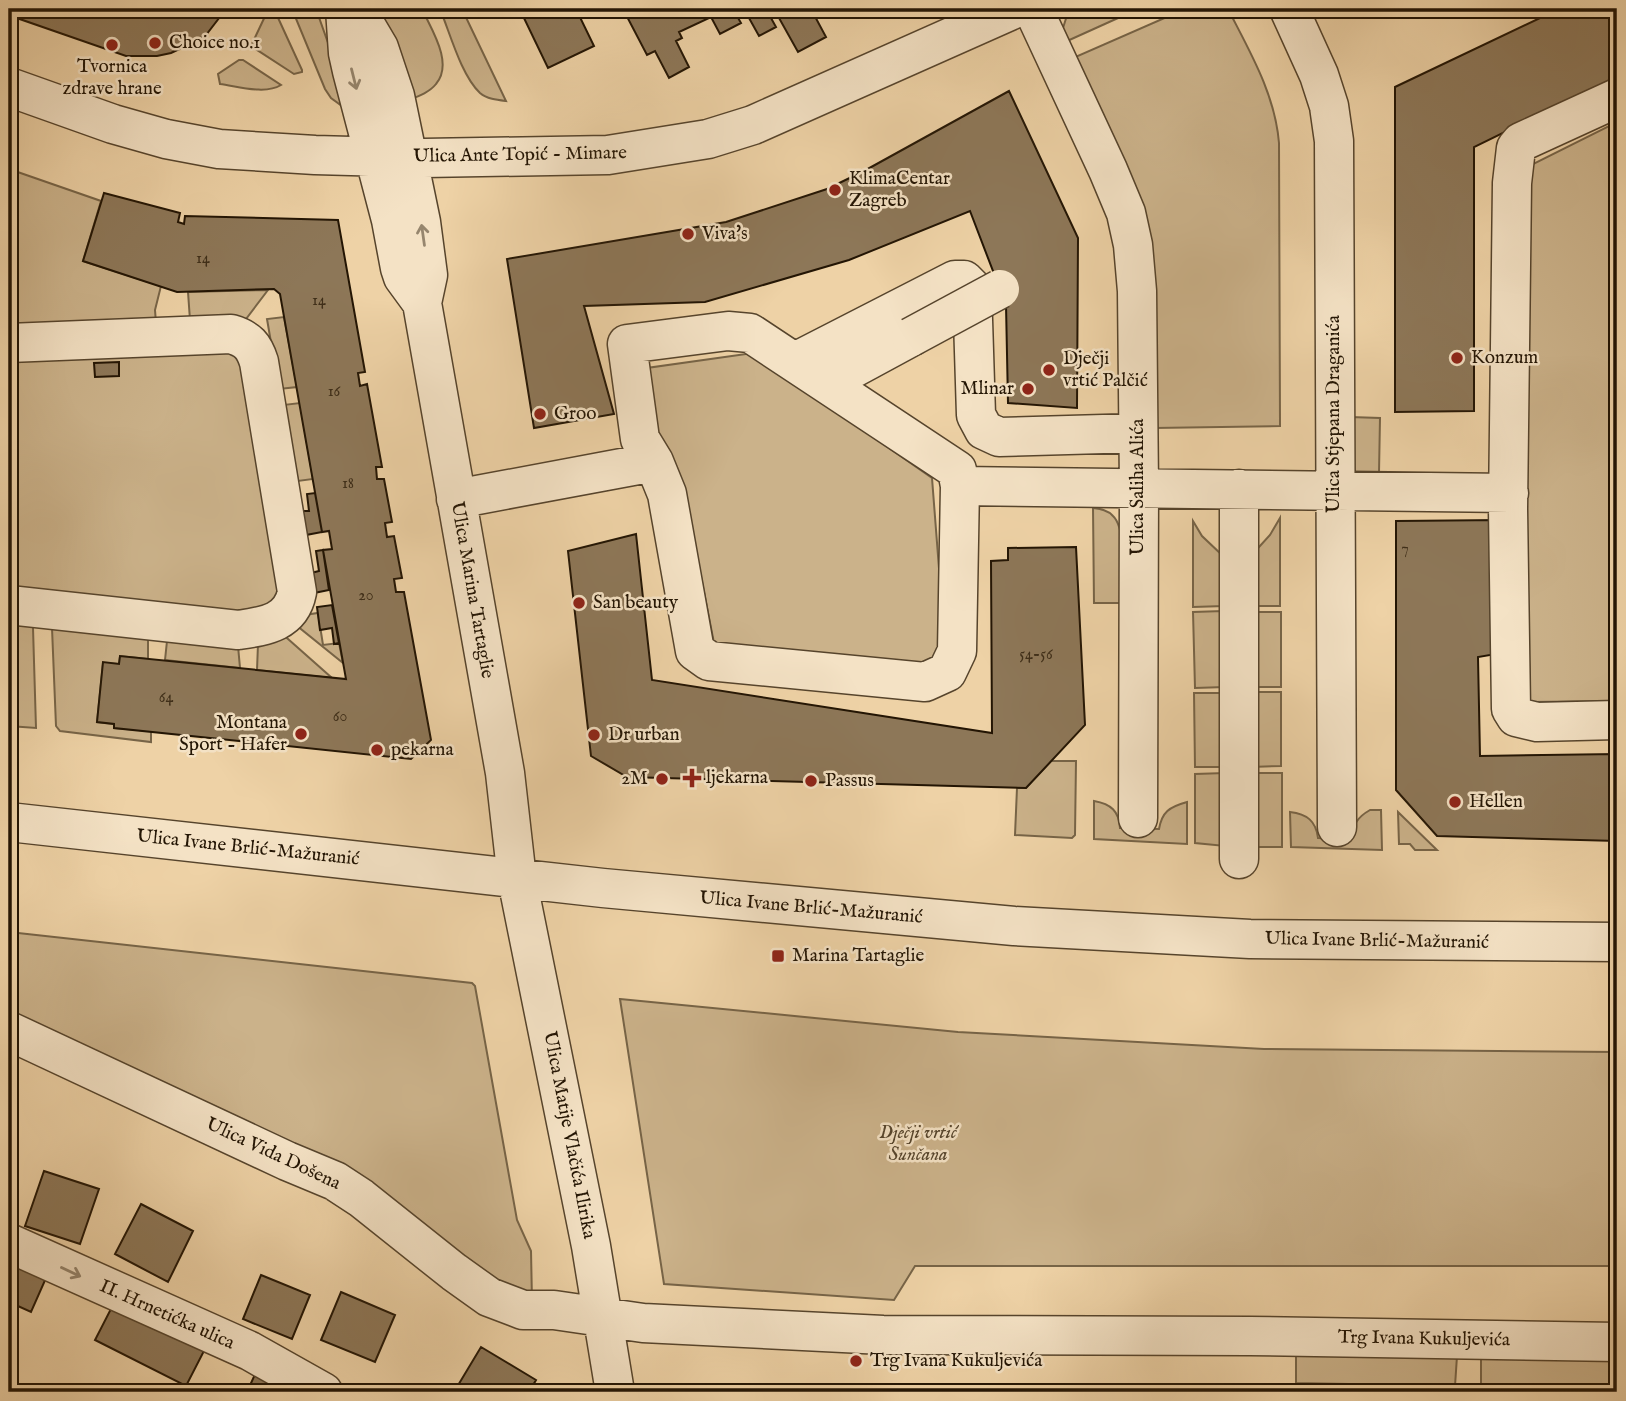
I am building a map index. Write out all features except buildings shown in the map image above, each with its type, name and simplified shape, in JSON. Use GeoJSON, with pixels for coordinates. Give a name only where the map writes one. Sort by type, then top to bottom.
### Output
{"type":"FeatureCollection","features":[{"type":"Feature","properties":{"kind":"street","name":"Ulica Ante Topić - Mimare"},"geometry":{"type":"LineString","coordinates":[[9,87],[113,124],[166,139],[219,149],[392,157],[608,155],[708,139],[753,125],[1014,9]]}},
{"type":"Feature","properties":{"kind":"street","name":"Ulica Saliha Alića"},"geometry":{"type":"LineString","coordinates":[[1033,9],[1108,170],[1126,213],[1133,245],[1137,291],[1139,487],[1138,818]]}},
{"type":"Feature","properties":{"kind":"street","name":"Ulica Stjepana Draganića"},"geometry":{"type":"LineString","coordinates":[[1289,9],[1319,75],[1329,106],[1334,141],[1336,827]]}},
{"type":"Feature","properties":{"kind":"street","name":"Ulica Marina Tartaglie"},"geometry":{"type":"LineString","coordinates":[[346,10],[348,53],[392,157],[403,277],[422,303],[505,773],[517,879]]}},
{"type":"Feature","properties":{"kind":"street"},"geometry":{"type":"LineString","coordinates":[[1617,98],[1521,142],[1516,148],[1512,183],[1509,493],[1511,709],[1516,717],[1536,722],[1617,720]]}},
{"type":"Feature","properties":{"kind":"street"},"geometry":{"type":"LineString","coordinates":[[795,362],[955,280],[964,279],[972,288],[976,415],[984,430],[999,437],[1138,433]]}},
{"type":"Feature","properties":{"kind":"street"},"geometry":{"type":"LineString","coordinates":[[826,383],[1000,289]]}},
{"type":"Feature","properties":{"kind":"street"},"geometry":{"type":"LineString","coordinates":[[728,331],[750,333],[795,362],[957,470],[960,486],[957,651],[947,672],[925,682],[709,661],[695,651],[667,494],[654,462],[640,439],[627,344],[728,331]]}},
{"type":"Feature","properties":{"kind":"street"},"geometry":{"type":"LineString","coordinates":[[9,343],[232,334],[254,347],[259,362],[297,592],[295,602],[285,617],[265,626],[238,630],[9,605]]}},
{"type":"Feature","properties":{"kind":"street"},"geometry":{"type":"LineString","coordinates":[[456,499],[654,462]]}},
{"type":"Feature","properties":{"kind":"street"},"geometry":{"type":"LineString","coordinates":[[960,486],[1509,493]]}},
{"type":"Feature","properties":{"kind":"street"},"geometry":{"type":"LineString","coordinates":[[1239,489],[1239,859]]}},
{"type":"Feature","properties":{"kind":"street","name":"Ulica Ivane Brlić-Mažuranić"},"geometry":{"type":"LineString","coordinates":[[9,822],[705,899],[1014,926],[1250,939],[1617,942]]}},
{"type":"Feature","properties":{"kind":"street","name":"Ulica Matije Vlačića Ilirika"},"geometry":{"type":"LineString","coordinates":[[517,879],[591,1246],[615,1392]]}},
{"type":"Feature","properties":{"kind":"street","name":"Ulica Vida Došena"},"geometry":{"type":"LineString","coordinates":[[9,1031],[335,1181],[489,1297],[523,1310],[554,1310],[601,1317]]}},
{"type":"Feature","properties":{"kind":"street","name":"II. Hrnetićka ulica"},"geometry":{"type":"LineString","coordinates":[[9,1243],[250,1351],[323,1392]]}},
{"type":"Feature","properties":{"kind":"street","name":"Trg Ivana Kukuljevića"},"geometry":{"type":"LineString","coordinates":[[601,1317],[643,1324],[883,1335],[1250,1336],[1617,1342]]}},
{"type":"Feature","properties":{"kind":"green space"},"geometry":{"type":"Polygon","coordinates":[[[274,9],[302,72],[294,74],[251,46],[268,10],[274,9]]]}},
{"type":"Feature","properties":{"kind":"green space"},"geometry":{"type":"Polygon","coordinates":[[[292,9],[316,9],[338,71],[342,106],[331,98],[325,89],[292,9]]]}},
{"type":"Feature","properties":{"kind":"green space"},"geometry":{"type":"Polygon","coordinates":[[[376,9],[422,9],[439,46],[443,66],[436,84],[426,92],[406,101],[376,9]]]}},
{"type":"Feature","properties":{"kind":"green space"},"geometry":{"type":"Polygon","coordinates":[[[440,9],[462,9],[506,101],[486,97],[473,85],[462,65],[440,9]]]}},
{"type":"Feature","properties":{"kind":"green space"},"geometry":{"type":"Polygon","coordinates":[[[1069,9],[1138,9],[1065,42],[1063,28],[1069,9]]]}},
{"type":"Feature","properties":{"kind":"green space"},"geometry":{"type":"Polygon","coordinates":[[[1185,9],[1228,9],[1267,90],[1277,125],[1280,426],[1154,428],[1073,58],[1185,9]]]}},
{"type":"Feature","properties":{"kind":"green space"},"geometry":{"type":"Polygon","coordinates":[[[239,60],[281,85],[259,90],[220,84],[218,74],[239,60]]]}},
{"type":"Feature","properties":{"kind":"green space"},"geometry":{"type":"Polygon","coordinates":[[[1617,122],[1617,701],[1530,702],[1525,485],[1529,166],[1617,122]]]}},
{"type":"Feature","properties":{"kind":"green space"},"geometry":{"type":"Polygon","coordinates":[[[9,169],[101,201],[83,261],[161,286],[155,310],[158,349],[223,349],[235,354],[244,365],[282,590],[278,601],[254,615],[9,592],[9,169]]]}},
{"type":"Feature","properties":{"kind":"green space"},"geometry":{"type":"Polygon","coordinates":[[[268,290],[246,319],[190,320],[188,292],[268,290]]]}},
{"type":"Feature","properties":{"kind":"green space"},"geometry":{"type":"Polygon","coordinates":[[[284,317],[297,387],[279,389],[267,319],[284,317]]]}},
{"type":"Feature","properties":{"kind":"green space"},"geometry":{"type":"Polygon","coordinates":[[[753,353],[932,478],[947,672],[714,643],[687,506],[640,439],[647,368],[753,353]]]}},
{"type":"Feature","properties":{"kind":"green space"},"geometry":{"type":"Polygon","coordinates":[[[300,403],[313,479],[298,481],[283,405],[300,403]]]}},
{"type":"Feature","properties":{"kind":"green space"},"geometry":{"type":"Polygon","coordinates":[[[1350,417],[1380,418],[1379,473],[1351,473],[1350,417]]]}},
{"type":"Feature","properties":{"kind":"green space"},"geometry":{"type":"Polygon","coordinates":[[[1093,508],[1111,514],[1121,533],[1121,603],[1094,603],[1093,508]]]}},
{"type":"Feature","properties":{"kind":"green space"},"geometry":{"type":"Polygon","coordinates":[[[1280,518],[1280,606],[1251,606],[1250,557],[1270,535],[1280,518]]]}},
{"type":"Feature","properties":{"kind":"green space"},"geometry":{"type":"Polygon","coordinates":[[[1193,521],[1202,536],[1223,556],[1224,606],[1193,607],[1193,521]]]}},
{"type":"Feature","properties":{"kind":"green space"},"geometry":{"type":"Polygon","coordinates":[[[1223,611],[1225,687],[1195,688],[1193,612],[1223,611]]]}},
{"type":"Feature","properties":{"kind":"green space"},"geometry":{"type":"Polygon","coordinates":[[[1251,612],[1281,612],[1281,687],[1251,687],[1251,612]]]}},
{"type":"Feature","properties":{"kind":"green space"},"geometry":{"type":"Polygon","coordinates":[[[318,613],[323,645],[339,643],[343,663],[296,625],[298,616],[318,613]]]}},
{"type":"Feature","properties":{"kind":"green space"},"geometry":{"type":"Polygon","coordinates":[[[9,619],[30,622],[33,628],[36,728],[9,726],[9,619]]]}},
{"type":"Feature","properties":{"kind":"green space"},"geometry":{"type":"Polygon","coordinates":[[[52,628],[148,634],[148,659],[120,656],[119,664],[103,663],[97,722],[114,724],[114,728],[151,731],[151,742],[60,731],[56,726],[52,628]]]}},
{"type":"Feature","properties":{"kind":"green space"},"geometry":{"type":"Polygon","coordinates":[[[279,631],[332,678],[257,670],[258,644],[279,631]]]}},
{"type":"Feature","properties":{"kind":"green space"},"geometry":{"type":"Polygon","coordinates":[[[167,641],[238,646],[240,668],[165,660],[167,641]]]}},
{"type":"Feature","properties":{"kind":"green space"},"geometry":{"type":"Polygon","coordinates":[[[1251,692],[1281,692],[1281,766],[1251,767],[1251,692]]]}},
{"type":"Feature","properties":{"kind":"green space"},"geometry":{"type":"Polygon","coordinates":[[[1194,693],[1224,693],[1224,767],[1195,767],[1194,693]]]}},
{"type":"Feature","properties":{"kind":"green space"},"geometry":{"type":"Polygon","coordinates":[[[1051,761],[1076,761],[1075,835],[1072,838],[1015,835],[1017,788],[1026,788],[1051,761]]]}},
{"type":"Feature","properties":{"kind":"green space"},"geometry":{"type":"Polygon","coordinates":[[[1225,773],[1225,846],[1195,843],[1195,774],[1225,773]]]}},
{"type":"Feature","properties":{"kind":"green space"},"geometry":{"type":"Polygon","coordinates":[[[1251,773],[1282,773],[1282,847],[1251,847],[1251,773]]]}},
{"type":"Feature","properties":{"kind":"green space"},"geometry":{"type":"Polygon","coordinates":[[[1094,801],[1113,809],[1120,828],[1159,829],[1167,811],[1187,802],[1187,844],[1094,839],[1094,801]]]}},
{"type":"Feature","properties":{"kind":"green space"},"geometry":{"type":"Polygon","coordinates":[[[1370,810],[1381,810],[1382,850],[1291,847],[1290,812],[1310,819],[1318,838],[1352,839],[1356,822],[1370,810]]]}},
{"type":"Feature","properties":{"kind":"green space"},"geometry":{"type":"Polygon","coordinates":[[[1398,812],[1437,850],[1415,850],[1410,844],[1399,844],[1398,812]]]}},
{"type":"Feature","properties":{"kind":"green space"},"geometry":{"type":"Polygon","coordinates":[[[9,932],[472,983],[475,986],[517,1220],[531,1251],[532,1301],[9,1021],[9,932]]]}},
{"type":"Feature","properties":{"kind":"green space","name":"Dječji vrtić Sunčana"},"geometry":{"type":"Polygon","coordinates":[[[620,999],[958,1032],[1264,1049],[1617,1052],[1617,1266],[915,1266],[894,1300],[664,1284],[620,999]]]}},
{"type":"Feature","properties":{"kind":"green space"},"geometry":{"type":"Polygon","coordinates":[[[1296,1353],[1457,1356],[1455,1386],[1296,1383],[1296,1353]]]}},
{"type":"Feature","properties":{"kind":"green space"},"geometry":{"type":"Polygon","coordinates":[[[1605,1357],[1617,1362],[1617,1390],[1481,1385],[1481,1359],[1605,1357]]]}},
{"type":"Feature","properties":{"kind":"place","name":"Choice no.1"},"geometry":{"type":"Point","coordinates":[155,43]}},
{"type":"Feature","properties":{"kind":"place","name":"Tvornica zdrave hrane"},"geometry":{"type":"Point","coordinates":[112,45]}},
{"type":"Feature","properties":{"kind":"place","name":"KlimaCentar Zagreb"},"geometry":{"type":"Point","coordinates":[835,190]}},
{"type":"Feature","properties":{"kind":"place","name":"Viva's"},"geometry":{"type":"Point","coordinates":[688,234]}},
{"type":"Feature","properties":{"kind":"place","name":"Konzum"},"geometry":{"type":"Point","coordinates":[1457,358]}},
{"type":"Feature","properties":{"kind":"place","name":"Dječji vrtić Palčić"},"geometry":{"type":"Point","coordinates":[1049,370]}},
{"type":"Feature","properties":{"kind":"place","name":"Mlinar"},"geometry":{"type":"Point","coordinates":[1028,389]}},
{"type":"Feature","properties":{"kind":"place","name":"Groo"},"geometry":{"type":"Point","coordinates":[540,414]}},
{"type":"Feature","properties":{"kind":"place","name":"San beauty"},"geometry":{"type":"Point","coordinates":[579,603]}},
{"type":"Feature","properties":{"kind":"place","name":"Montana Sport - Hafer"},"geometry":{"type":"Point","coordinates":[301,734]}},
{"type":"Feature","properties":{"kind":"place","name":"Dr urban"},"geometry":{"type":"Point","coordinates":[594,735]}},
{"type":"Feature","properties":{"kind":"place","name":"pekarna"},"geometry":{"type":"Point","coordinates":[377,750]}},
{"type":"Feature","properties":{"kind":"place","name":"ljekarna"},"geometry":{"type":"Point","coordinates":[692,778]}},
{"type":"Feature","properties":{"kind":"place","name":"2M"},"geometry":{"type":"Point","coordinates":[662,779]}},
{"type":"Feature","properties":{"kind":"place","name":"Passus"},"geometry":{"type":"Point","coordinates":[811,781]}},
{"type":"Feature","properties":{"kind":"place","name":"Hellen"},"geometry":{"type":"Point","coordinates":[1455,802]}},
{"type":"Feature","properties":{"kind":"place","name":"Marina Tartaglie"},"geometry":{"type":"Point","coordinates":[778,956]}},
{"type":"Feature","properties":{"kind":"place","name":"Trg Ivana Kukuljevića"},"geometry":{"type":"Point","coordinates":[856,1361]}}]}
